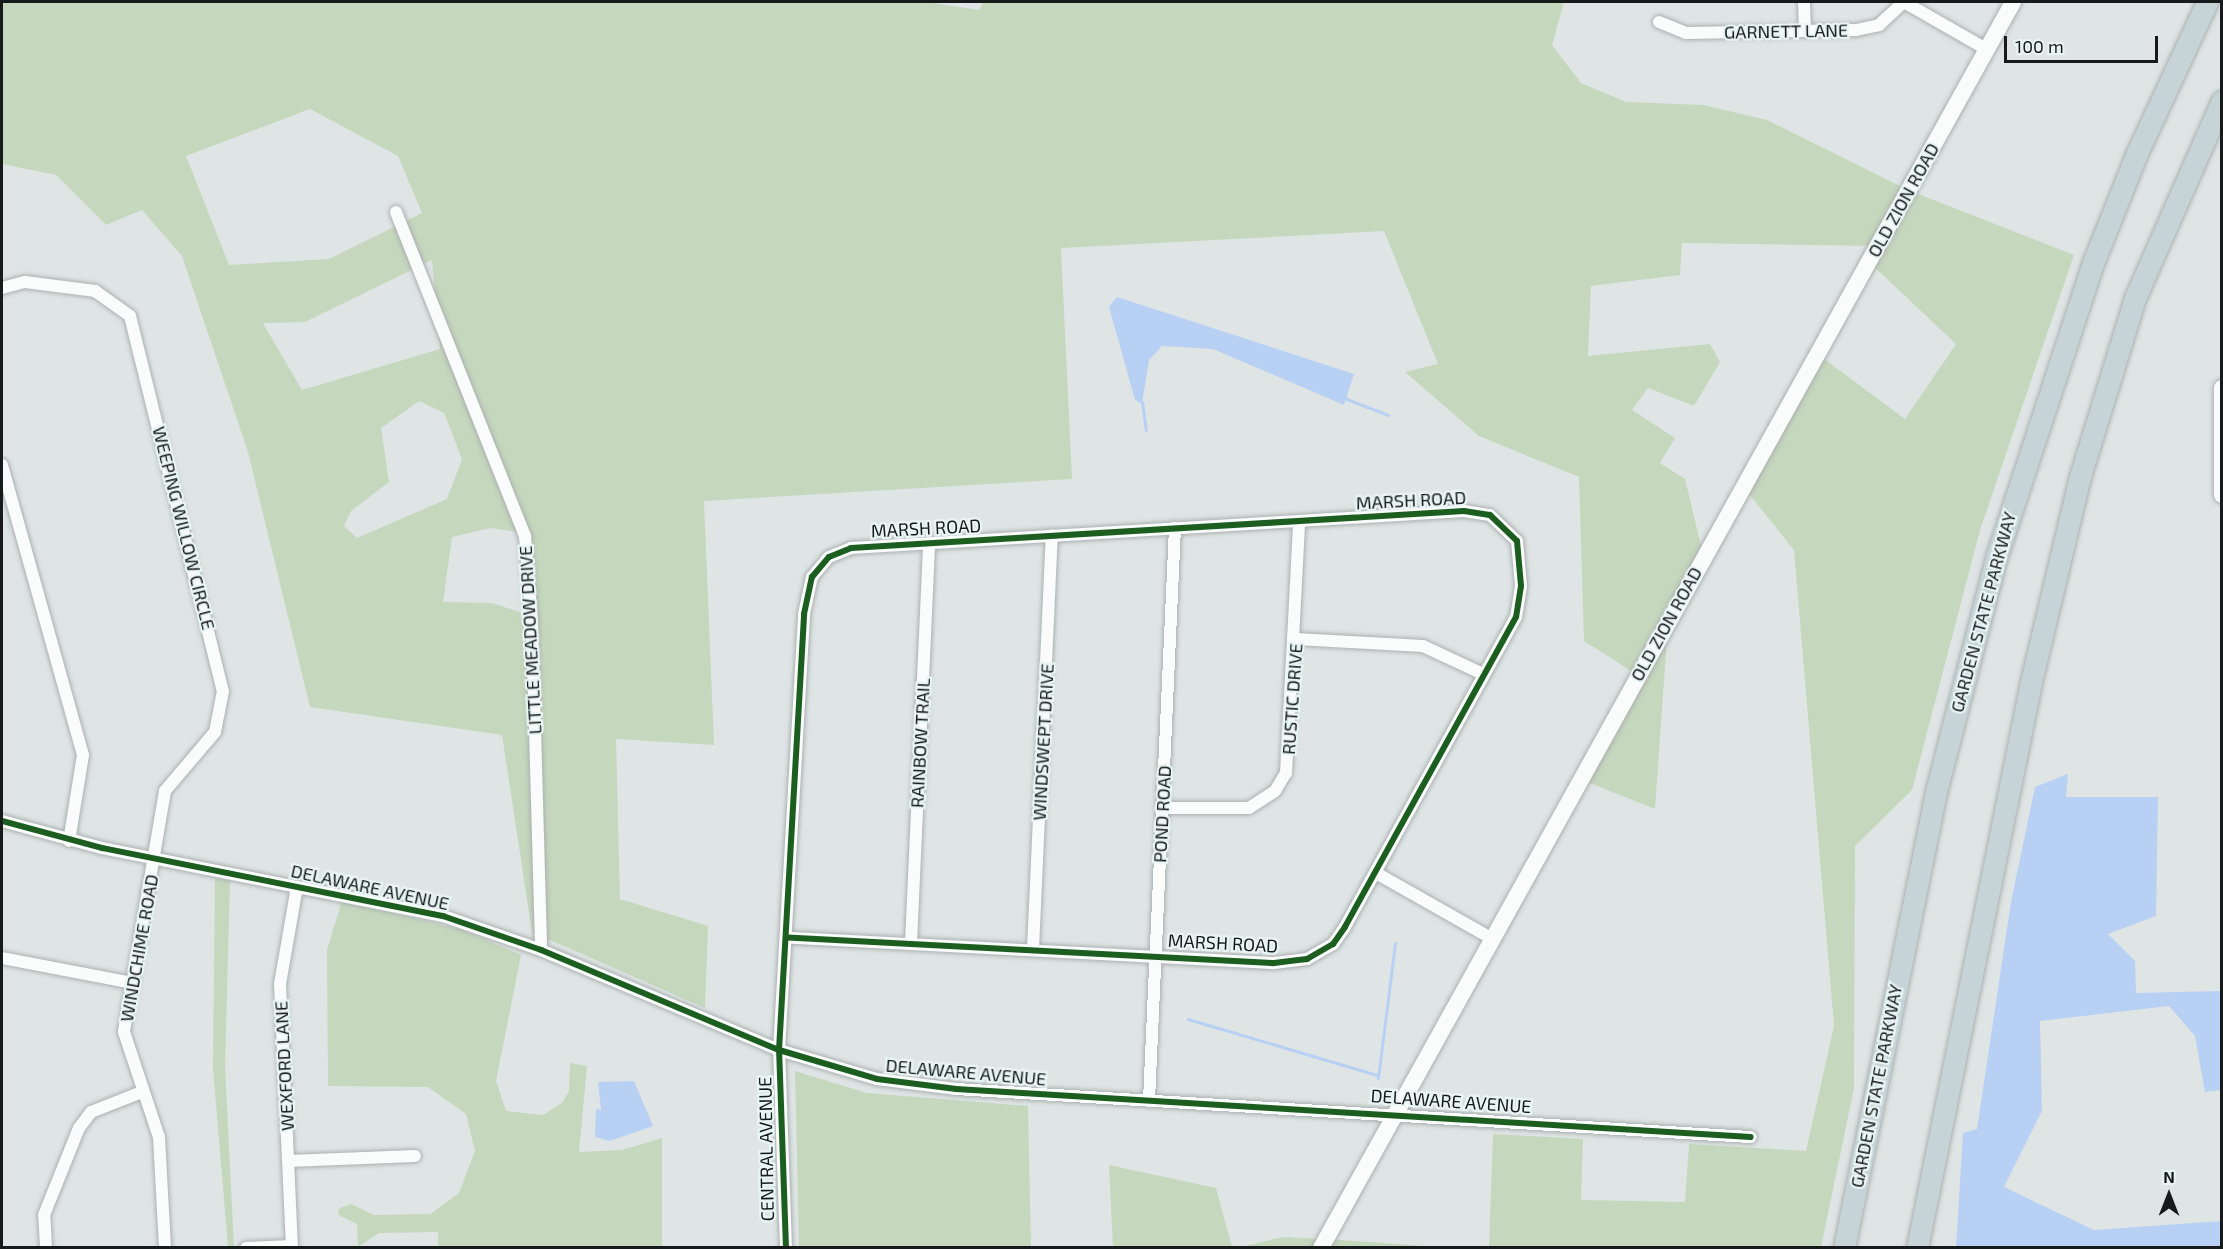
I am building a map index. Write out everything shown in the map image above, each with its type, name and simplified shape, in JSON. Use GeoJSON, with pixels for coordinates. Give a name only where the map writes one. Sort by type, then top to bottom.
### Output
{"type":"FeatureCollection","features":[{"type":"Feature","properties":{"kind":"highway","name":"GARDEN STATE PARKWAY"},"geometry":{"type":"LineString","coordinates":[[1844,1248],[1937,788],[1997,555],[2097,254],[2207,2]]}},
{"type":"Feature","properties":{"kind":"highway"},"geometry":{"type":"LineString","coordinates":[[1917,1248],[2028,693],[2079,480],[2135,298],[2222,101]]}},
{"type":"Feature","properties":{"kind":"street"},"geometry":{"type":"LineString","coordinates":[[1804,2],[1805,31]]}},
{"type":"Feature","properties":{"kind":"street"},"geometry":{"type":"LineString","coordinates":[[1904,2],[1986,49]]}},
{"type":"Feature","properties":{"kind":"street","name":"GARNETT LANE"},"geometry":{"type":"LineString","coordinates":[[1659,22],[1686,33],[1874,27],[1904,2]]}},
{"type":"Feature","properties":{"kind":"street","name":"OLD ZION ROAD"},"geometry":{"type":"LineString","coordinates":[[1321,1248],[1491,938],[2013,2]]}},
{"type":"Feature","properties":{"kind":"street","name":"LITTLE MEADOW DRIVE"},"geometry":{"type":"LineString","coordinates":[[396,212],[525,536],[532,622],[541,950]]}},
{"type":"Feature","properties":{"kind":"street","name":"WEEPING WILLOW CIRCLE"},"geometry":{"type":"LineString","coordinates":[[2,288],[25,282],[100,292],[128,313],[139,342],[224,697],[214,732],[167,784],[154,858]]}},
{"type":"Feature","properties":{"kind":"street"},"geometry":{"type":"LineString","coordinates":[[2222,388],[2222,495]]}},
{"type":"Feature","properties":{"kind":"street"},"geometry":{"type":"LineString","coordinates":[[2,465],[83,755],[69,841]]}},
{"type":"Feature","properties":{"kind":"street","name":"MARSH ROAD"},"geometry":{"type":"LineString","coordinates":[[779,1050],[810,583],[838,551],[1052,535],[1464,511],[1503,522],[1517,541],[1521,599],[1376,873],[1333,944],[1307,959],[1272,963],[1156,955],[788,938]]}},
{"type":"Feature","properties":{"kind":"street","name":"RUSTIC DRIVE"},"geometry":{"type":"LineString","coordinates":[[1163,808],[1249,808],[1275,791],[1286,773],[1290,748],[1296,639],[1299,522]]}},
{"type":"Feature","properties":{"kind":"street","name":"POND ROAD"},"geometry":{"type":"LineString","coordinates":[[1149,1100],[1175,528]]}},
{"type":"Feature","properties":{"kind":"street","name":"WINDSWEPT DRIVE"},"geometry":{"type":"LineString","coordinates":[[1033,949],[1052,535]]}},
{"type":"Feature","properties":{"kind":"street","name":"RAINBOW TRAIL"},"geometry":{"type":"LineString","coordinates":[[911,943],[929,544]]}},
{"type":"Feature","properties":{"kind":"street"},"geometry":{"type":"LineString","coordinates":[[1296,639],[1423,646],[1483,674]]}},
{"type":"Feature","properties":{"kind":"street","name":"DELAWARE AVENUE"},"geometry":{"type":"LineString","coordinates":[[2,821],[69,841],[443,916],[541,950],[779,1050],[841,1071],[919,1086],[1396,1112],[1751,1137]]}},
{"type":"Feature","properties":{"kind":"street","name":"WINDCHIME ROAD"},"geometry":{"type":"LineString","coordinates":[[154,858],[124,1039],[159,1142],[165,1248]]}},
{"type":"Feature","properties":{"kind":"street"},"geometry":{"type":"LineString","coordinates":[[1376,873],[1491,938]]}},
{"type":"Feature","properties":{"kind":"street","name":"WEXFORD LANE"},"geometry":{"type":"LineString","coordinates":[[292,1247],[280,984],[297,886]]}},
{"type":"Feature","properties":{"kind":"street"},"geometry":{"type":"LineString","coordinates":[[3,963],[133,983]]}},
{"type":"Feature","properties":{"kind":"street","name":"CENTRAL AVENUE"},"geometry":{"type":"LineString","coordinates":[[779,1050],[786,1248]]}},
{"type":"Feature","properties":{"kind":"street"},"geometry":{"type":"LineString","coordinates":[[46,1248],[44,1215],[79,1128],[91,1112],[142,1092]]}},
{"type":"Feature","properties":{"kind":"street"},"geometry":{"type":"LineString","coordinates":[[288,1161],[415,1156]]}},
{"type":"Feature","properties":{"kind":"street"},"geometry":{"type":"LineString","coordinates":[[246,1248],[292,1247]]}},
{"type":"Feature","properties":{"kind":"green space"},"geometry":{"type":"Polygon","coordinates":[[[2,2],[927,2],[979,10],[984,2],[1564,2],[1552,45],[1581,83],[1626,102],[1703,105],[1767,120],[1908,190],[2074,255],[1980,530],[1912,790],[1855,846],[1854,1088],[1821,1247],[1489,1247],[1493,1134],[1583,1139],[1581,1200],[1685,1202],[1689,1144],[1806,1151],[1834,1026],[1794,550],[1745,489],[1819,355],[1905,419],[1956,344],[1870,263],[1879,246],[1682,243],[1680,275],[1591,286],[1588,356],[1710,344],[1720,362],[1694,406],[1648,388],[1632,410],[1675,438],[1660,463],[1685,479],[1704,558],[1668,624],[1655,809],[1582,780],[1639,676],[1584,641],[1579,477],[1479,436],[1405,372],[1438,364],[1384,231],[1061,248],[1072,479],[704,501],[714,745],[616,739],[620,899],[708,926],[705,1008],[532,932],[502,735],[310,707],[248,452],[182,256],[142,210],[106,225],[56,175],[2,164],[2,2]],[[310,109],[186,156],[229,265],[329,259],[422,213],[398,156],[310,109]],[[432,260],[305,322],[263,323],[302,390],[440,349],[432,260]],[[419,401],[381,428],[389,482],[351,511],[344,526],[357,538],[447,499],[462,459],[444,413],[419,401]],[[490,528],[452,537],[443,602],[492,603],[525,614],[519,532],[490,528]]]}},
{"type":"Feature","properties":{"kind":"green space"},"geometry":{"type":"Polygon","coordinates":[[[215,878],[230,881],[225,1067],[234,1247],[228,1247],[213,1068],[215,878]]]}},
{"type":"Feature","properties":{"kind":"green space"},"geometry":{"type":"Polygon","coordinates":[[[342,901],[463,930],[521,955],[496,1081],[506,1111],[543,1115],[562,1103],[569,1091],[570,1063],[587,1066],[579,1152],[622,1150],[662,1138],[662,1247],[438,1247],[438,1232],[379,1233],[358,1247],[357,1224],[339,1215],[338,1209],[351,1204],[374,1215],[430,1214],[459,1193],[475,1151],[466,1114],[428,1087],[328,1086],[327,950],[342,901]]]}},
{"type":"Feature","properties":{"kind":"green space"},"geometry":{"type":"Polygon","coordinates":[[[795,1071],[867,1093],[1028,1106],[1031,1247],[799,1247],[795,1071]]]}},
{"type":"Feature","properties":{"kind":"green space"},"geometry":{"type":"Polygon","coordinates":[[[1109,1165],[1216,1188],[1232,1247],[1113,1247],[1109,1165]]]}},
{"type":"Feature","properties":{"kind":"green space"},"geometry":{"type":"Polygon","coordinates":[[[1283,1237],[1341,1240],[1440,1247],[1237,1248],[1283,1237]]]}},
{"type":"Feature","properties":{"kind":"water"},"geometry":{"type":"Polygon","coordinates":[[[1117,297],[1354,374],[1344,405],[1213,349],[1162,346],[1149,360],[1142,404],[1135,400],[1109,307],[1117,297]]]}},
{"type":"Feature","properties":{"kind":"water"},"geometry":{"type":"Polygon","coordinates":[[[2068,774],[2066,797],[2158,797],[2156,916],[2108,934],[2135,961],[2136,993],[2221,991],[2221,1090],[2205,1092],[2195,1036],[2169,1006],[2040,1021],[2042,1111],[2004,1187],[2094,1230],[2221,1221],[2221,1247],[1956,1247],[1963,1133],[1977,1129],[2011,902],[2035,787],[2068,774]]]}},
{"type":"Feature","properties":{"kind":"water"},"geometry":{"type":"Polygon","coordinates":[[[634,1081],[653,1126],[610,1141],[595,1137],[596,1109],[601,1110],[598,1082],[634,1081]]]}},
{"type":"Feature","properties":{"kind":"waterway"},"geometry":{"type":"LineString","coordinates":[[1344,398],[1388,415]]}},
{"type":"Feature","properties":{"kind":"waterway"},"geometry":{"type":"LineString","coordinates":[[1142,402],[1146,430]]}},
{"type":"Feature","properties":{"kind":"waterway"},"geometry":{"type":"LineString","coordinates":[[1378,1078],[1395,943]]}},
{"type":"Feature","properties":{"kind":"waterway"},"geometry":{"type":"LineString","coordinates":[[1188,1019],[1377,1075]]}},
{"type":"Feature","properties":{"kind":"cycle path"},"geometry":{"type":"LineString","coordinates":[[786,1248],[779,1050],[804,614],[812,577],[829,557],[851,548],[1464,511],[1490,515],[1517,541],[1521,586],[1516,617],[1345,927],[1333,944],[1307,959],[1272,963],[788,938]]}},
{"type":"Feature","properties":{"kind":"cycle path"},"geometry":{"type":"LineString","coordinates":[[2,821],[102,848],[443,916],[541,950],[779,1050],[877,1079],[956,1089],[1751,1137]]}}]}
